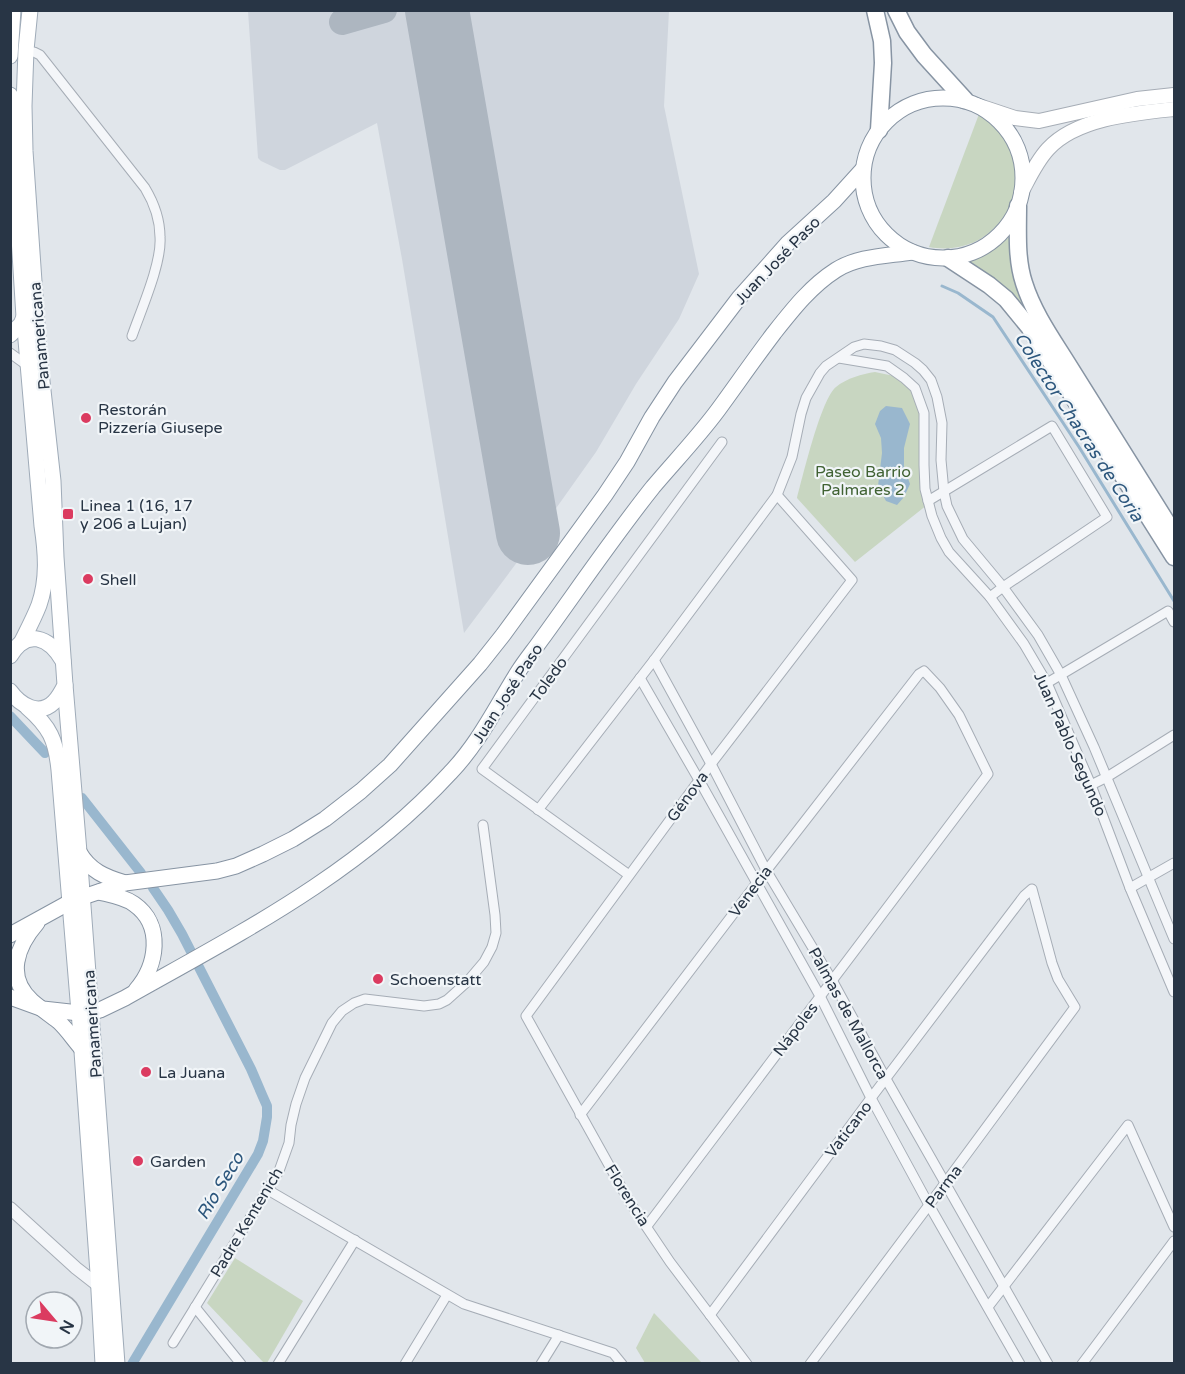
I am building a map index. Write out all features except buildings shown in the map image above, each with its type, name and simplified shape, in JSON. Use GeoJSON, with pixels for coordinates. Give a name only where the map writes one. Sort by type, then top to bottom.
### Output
{"type":"FeatureCollection","features":[{"type":"Feature","properties":{"kind":"highway"},"geometry":{"type":"LineString","coordinates":[[874,10],[882,41],[883,63],[879,130]]}},
{"type":"Feature","properties":{"kind":"highway"},"geometry":{"type":"LineString","coordinates":[[897,10],[907,32],[924,55],[971,103]]}},
{"type":"Feature","properties":{"kind":"highway"},"geometry":{"type":"LineString","coordinates":[[1019,200],[1018,244],[1021,270],[1033,305],[1174,534]]}},
{"type":"Feature","properties":{"kind":"highway"},"geometry":{"type":"LineString","coordinates":[[948,258],[1006,298],[1029,327],[1174,557]]}},
{"type":"Feature","properties":{"kind":"main road"},"geometry":{"type":"LineString","coordinates":[[10,56],[13,10]]}},
{"type":"Feature","properties":{"kind":"main road","name":"Panamericana"},"geometry":{"type":"LineString","coordinates":[[30,10],[24,106],[25,151],[39,354],[53,481],[55,547],[79,852],[76,900]]}},
{"type":"Feature","properties":{"kind":"main road","name":"Panamericana"},"geometry":{"type":"LineString","coordinates":[[10,95],[24,317],[46,557],[40,603],[21,643],[10,656]]}},
{"type":"Feature","properties":{"kind":"main road"},"geometry":{"type":"LineString","coordinates":[[1174,95],[1137,99],[1039,121],[1015,118],[971,103],[941,98],[918,102],[896,113],[879,130],[868,149],[863,169],[865,199],[878,225],[899,246],[930,257],[948,258],[971,253],[991,242],[1007,226],[1034,168],[1056,141],[1079,127],[1103,120],[1174,109]]}},
{"type":"Feature","properties":{"kind":"main road"},"geometry":{"type":"LineString","coordinates":[[971,103],[999,121],[1014,141],[1023,172],[1019,200]]}},
{"type":"Feature","properties":{"kind":"main road","name":"Juan José Paso"},"geometry":{"type":"LineString","coordinates":[[10,935],[76,900],[125,884],[217,871],[236,866],[293,839],[325,819],[362,791],[390,765],[503,635],[605,495],[675,382],[739,298],[788,243],[834,201],[863,169]]}},
{"type":"Feature","properties":{"kind":"main road","name":"Juan José Paso"},"geometry":{"type":"LineString","coordinates":[[10,998],[43,1010],[85,1013],[100,1010],[215,948],[292,902],[348,864],[404,818],[450,773],[479,738],[519,670],[637,508],[701,433],[802,298],[815,285],[839,268],[856,261],[912,252]]}},
{"type":"Feature","properties":{"kind":"main road"},"geometry":{"type":"LineString","coordinates":[[10,336],[24,317]]}},
{"type":"Feature","properties":{"kind":"main road"},"geometry":{"type":"LineString","coordinates":[[21,643],[33,638],[46,642],[63,661]]}},
{"type":"Feature","properties":{"kind":"main road","name":"Panamericana"},"geometry":{"type":"LineString","coordinates":[[16,698],[40,709],[55,701],[65,685]]}},
{"type":"Feature","properties":{"kind":"main road","name":"Panamericana"},"geometry":{"type":"LineString","coordinates":[[16,698],[41,720],[50,734],[57,753],[76,900],[117,1364]]}},
{"type":"Feature","properties":{"kind":"main road"},"geometry":{"type":"LineString","coordinates":[[79,852],[93,870],[125,884]]}},
{"type":"Feature","properties":{"kind":"main road"},"geometry":{"type":"LineString","coordinates":[[99,892],[115,895],[134,904],[145,915],[153,933],[155,950],[153,960],[146,976],[132,994]]}},
{"type":"Feature","properties":{"kind":"main road"},"geometry":{"type":"LineString","coordinates":[[41,918],[28,933],[19,951],[16,968],[19,984],[31,1001],[59,1022],[82,1049]]}},
{"type":"Feature","properties":{"kind":"main road","name":"Panamericana"},"geometry":{"type":"LineString","coordinates":[[85,1013],[82,1049],[103,1364]]}},
{"type":"Feature","properties":{"kind":"street"},"geometry":{"type":"LineString","coordinates":[[26,50],[40,55],[152,200],[159,220],[161,239],[157,260],[132,336]]}},
{"type":"Feature","properties":{"kind":"street"},"geometry":{"type":"LineString","coordinates":[[10,336],[27,340],[39,354]]}},
{"type":"Feature","properties":{"kind":"street","name":"Juan Pablo Segundo"},"geometry":{"type":"LineString","coordinates":[[777,495],[792,457],[806,398],[826,366],[854,347],[864,344],[881,346],[902,354],[923,370],[931,380],[938,397],[942,423],[941,460],[947,506],[963,539],[1003,587],[1038,635],[1061,675],[1107,777],[1174,939]]}},
{"type":"Feature","properties":{"kind":"street"},"geometry":{"type":"LineString","coordinates":[[10,353],[28,367]]}},
{"type":"Feature","properties":{"kind":"street","name":"Juan Pablo Segundo"},"geometry":{"type":"LineString","coordinates":[[839,358],[887,366],[915,388],[924,413],[924,465],[928,501],[941,538],[949,552],[990,597],[1024,644],[1047,683],[1091,785],[1130,888],[1174,992]]}},
{"type":"Feature","properties":{"kind":"street"},"geometry":{"type":"LineString","coordinates":[[928,501],[1052,426],[1107,516],[990,597]]}},
{"type":"Feature","properties":{"kind":"street","name":"Toledo"},"geometry":{"type":"LineString","coordinates":[[629,875],[482,769],[722,442]]}},
{"type":"Feature","properties":{"kind":"street"},"geometry":{"type":"LineString","coordinates":[[538,810],[777,495]]}},
{"type":"Feature","properties":{"kind":"street","name":"Génova"},"geometry":{"type":"LineString","coordinates":[[526,1016],[699,780],[852,580],[777,495]]}},
{"type":"Feature","properties":{"kind":"street"},"geometry":{"type":"LineString","coordinates":[[1047,683],[1168,611],[1174,622]]}},
{"type":"Feature","properties":{"kind":"street","name":"Palmas de Mallorca"},"geometry":{"type":"LineString","coordinates":[[654,660],[766,870],[832,980],[1048,1364]]}},
{"type":"Feature","properties":{"kind":"street","name":"Nápoles"},"geometry":{"type":"LineString","coordinates":[[646,1226],[988,774],[959,715],[940,688],[924,671]]}},
{"type":"Feature","properties":{"kind":"street","name":"Venecia"},"geometry":{"type":"LineString","coordinates":[[580,1115],[766,870],[919,674],[924,671]]}},
{"type":"Feature","properties":{"kind":"street","name":"Palmas de Mallorca"},"geometry":{"type":"LineString","coordinates":[[640,678],[820,996],[871,1098],[929,1205],[1020,1364]]}},
{"type":"Feature","properties":{"kind":"street"},"geometry":{"type":"LineString","coordinates":[[1091,785],[1174,735]]}},
{"type":"Feature","properties":{"kind":"street","name":"Padre Kentenich"},"geometry":{"type":"LineString","coordinates":[[173,1343],[279,1171],[289,1143],[296,1104],[305,1078],[332,1023],[342,1011],[365,999],[424,1006],[439,1004],[467,982],[484,962],[496,933],[483,825]]}},
{"type":"Feature","properties":{"kind":"street"},"geometry":{"type":"LineString","coordinates":[[1130,888],[1174,863]]}},
{"type":"Feature","properties":{"kind":"street","name":"Parma"},"geometry":{"type":"LineString","coordinates":[[810,1364],[1075,1007],[1058,980],[1032,889]]}},
{"type":"Feature","properties":{"kind":"street","name":"Vaticano"},"geometry":{"type":"LineString","coordinates":[[710,1315],[886,1078],[1024,896],[1032,889]]}},
{"type":"Feature","properties":{"kind":"street","name":"Florencia"},"geometry":{"type":"LineString","coordinates":[[526,1016],[629,1201],[670,1262],[747,1364]]}},
{"type":"Feature","properties":{"kind":"street"},"geometry":{"type":"LineString","coordinates":[[988,1306],[1128,1125],[1174,1227]]}},
{"type":"Feature","properties":{"kind":"street"},"geometry":{"type":"LineString","coordinates":[[268,1190],[464,1304],[613,1353],[622,1364]]}},
{"type":"Feature","properties":{"kind":"street"},"geometry":{"type":"LineString","coordinates":[[10,1208],[99,1286]]}},
{"type":"Feature","properties":{"kind":"street"},"geometry":{"type":"LineString","coordinates":[[278,1364],[355,1240]]}},
{"type":"Feature","properties":{"kind":"street"},"geometry":{"type":"LineString","coordinates":[[1082,1364],[1174,1241]]}},
{"type":"Feature","properties":{"kind":"street"},"geometry":{"type":"LineString","coordinates":[[405,1364],[447,1295]]}},
{"type":"Feature","properties":{"kind":"street"},"geometry":{"type":"LineString","coordinates":[[195,1307],[241,1364]]}},
{"type":"Feature","properties":{"kind":"street"},"geometry":{"type":"LineString","coordinates":[[541,1364],[559,1335]]}},
{"type":"Feature","properties":{"kind":"shaded area"},"geometry":{"type":"Polygon","coordinates":[[[248,11],[669,11],[664,106],[699,274],[679,319],[636,384],[596,452],[464,633],[377,123],[285,170],[261,161],[258,158],[248,11]]]}},
{"type":"Feature","properties":{"kind":"green space"},"geometry":{"type":"Polygon","coordinates":[[[979,114],[1001,132],[1013,154],[1017,178],[1012,202],[1000,222],[981,238],[957,247],[929,247],[979,114]]]}},
{"type":"Feature","properties":{"kind":"green space"},"geometry":{"type":"Polygon","coordinates":[[[1013,233],[1038,324],[964,263],[991,251],[1013,233]]]}},
{"type":"Feature","properties":{"kind":"green space","name":"Paseo Barrio Palmares 2"},"geometry":{"type":"Polygon","coordinates":[[[875,372],[894,376],[911,388],[923,409],[927,505],[855,562],[797,498],[813,439],[830,394],[845,381],[875,372]]]}},
{"type":"Feature","properties":{"kind":"green space"},"geometry":{"type":"Polygon","coordinates":[[[235,1258],[303,1301],[267,1363],[264,1363],[207,1303],[235,1258]]]}},
{"type":"Feature","properties":{"kind":"green space"},"geometry":{"type":"Polygon","coordinates":[[[654,1313],[702,1363],[645,1363],[636,1348],[654,1313]]]}},
{"type":"Feature","properties":{"kind":"water"},"geometry":{"type":"Polygon","coordinates":[[[886,406],[902,408],[910,424],[904,448],[904,467],[910,484],[897,505],[886,501],[878,486],[882,453],[881,438],[875,424],[880,411],[886,406]]]}},
{"type":"Feature","properties":{"kind":"waterway","name":"Colector Chacras de Coria"},"geometry":{"type":"LineString","coordinates":[[942,286],[958,293],[993,317],[1079,447],[1174,601]]}},
{"type":"Feature","properties":{"kind":"waterway","name":"Río Seco"},"geometry":{"type":"LineString","coordinates":[[10,716],[45,753]]}},
{"type":"Feature","properties":{"kind":"waterway","name":"Río Seco"},"geometry":{"type":"LineString","coordinates":[[82,798],[141,873]]}},
{"type":"Feature","properties":{"kind":"waterway","name":"Río Seco"},"geometry":{"type":"LineString","coordinates":[[132,1364],[258,1154],[267,1117],[267,1106],[251,1069],[182,934],[153,888]]}},
{"type":"Feature","properties":{"kind":"taxiway"},"geometry":{"type":"LineString","coordinates":[[342,22],[384,10]]}},
{"type":"Feature","properties":{"kind":"taxiway"},"geometry":{"type":"LineString","coordinates":[[420,10],[429,17],[443,45]]}},
{"type":"Feature","properties":{"kind":"runway"},"geometry":{"type":"LineString","coordinates":[[437,10],[528,533]]}},
{"type":"Feature","properties":{"kind":"place","name":"Restorán Pizzería Giusepe"},"geometry":{"type":"Point","coordinates":[86,418]}},
{"type":"Feature","properties":{"kind":"place","name":"Linea 1 (16, 17 y 206 a Lujan)"},"geometry":{"type":"Point","coordinates":[68,514]}},
{"type":"Feature","properties":{"kind":"place","name":"Shell"},"geometry":{"type":"Point","coordinates":[88,579]}},
{"type":"Feature","properties":{"kind":"place","name":"Schoenstatt"},"geometry":{"type":"Point","coordinates":[378,979]}},
{"type":"Feature","properties":{"kind":"place","name":"La Juana"},"geometry":{"type":"Point","coordinates":[146,1072]}},
{"type":"Feature","properties":{"kind":"place","name":"Garden"},"geometry":{"type":"Point","coordinates":[138,1161]}}]}
